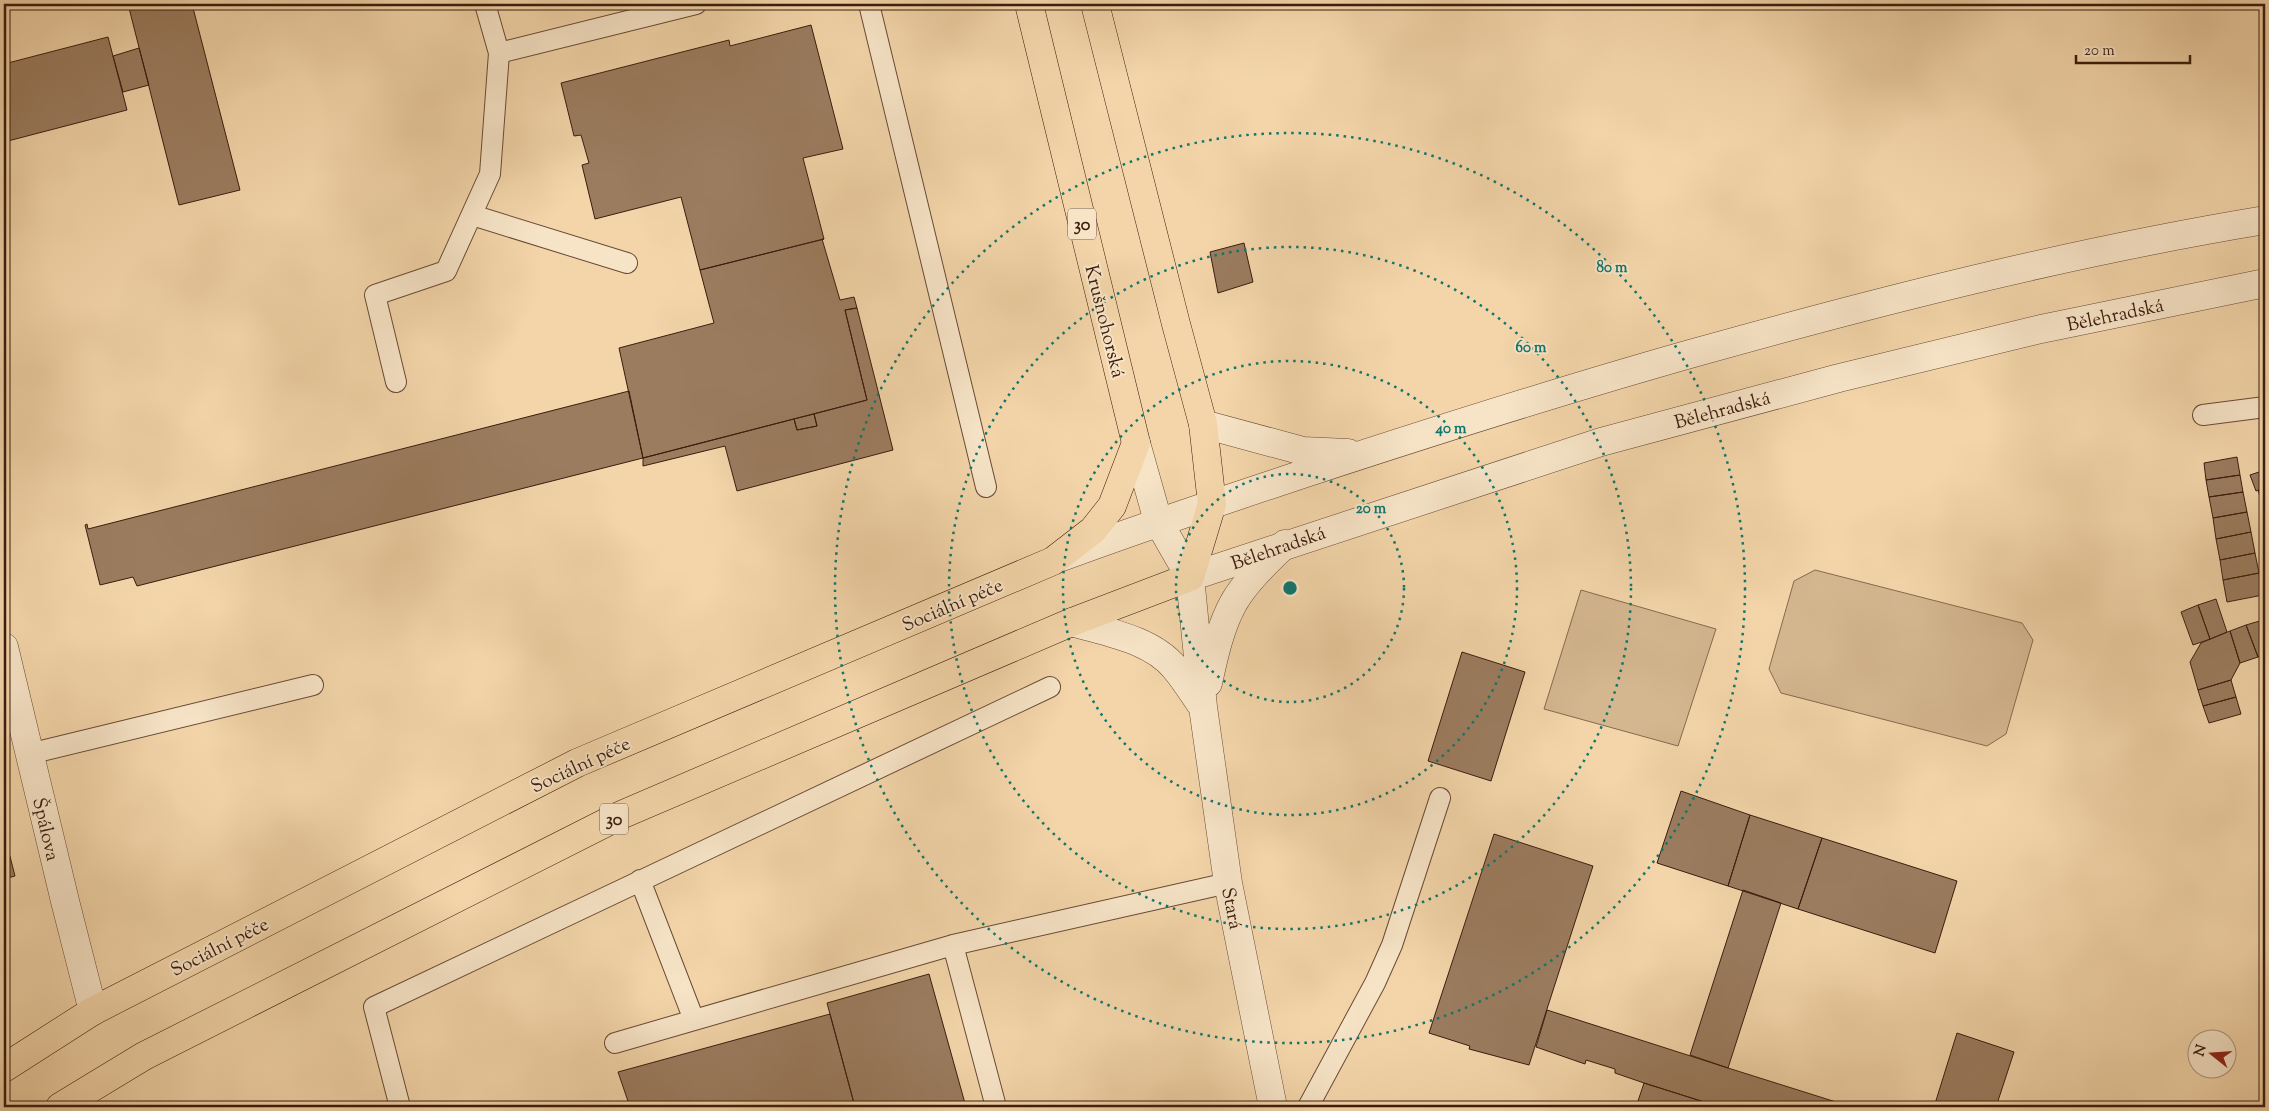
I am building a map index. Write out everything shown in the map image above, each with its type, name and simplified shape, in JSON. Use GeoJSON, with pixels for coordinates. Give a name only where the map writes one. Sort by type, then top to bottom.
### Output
{"type":"FeatureCollection","features":[{"type":"Feature","properties":{"kind":"main road","name":"Krušnohorská"},"geometry":{"type":"LineString","coordinates":[[1028,4],[1136,444]]}},
{"type":"Feature","properties":{"kind":"main road"},"geometry":{"type":"LineString","coordinates":[[1095,4],[1203,424],[1212,504],[1190,577]]}},
{"type":"Feature","properties":{"kind":"main road"},"geometry":{"type":"LineString","coordinates":[[1053,561],[1093,530],[1112,506],[1136,444]]}},
{"type":"Feature","properties":{"kind":"main road","name":"Sociální péče"},"geometry":{"type":"LineString","coordinates":[[4,1068],[93,1011],[577,763],[1053,561]]}},
{"type":"Feature","properties":{"kind":"main road","name":"30"},"geometry":{"type":"LineString","coordinates":[[60,1107],[144,1056],[621,815],[1072,622],[1190,577]]}},
{"type":"Feature","properties":{"kind":"street"},"geometry":{"type":"LineString","coordinates":[[1170,517],[1582,385],[1819,318],[2051,262],[2265,220]]}},
{"type":"Feature","properties":{"kind":"street","name":"Bělehradská"},"geometry":{"type":"LineString","coordinates":[[1190,577],[1285,544],[1601,442],[1830,380],[2041,329],[2265,283]]}},
{"type":"Feature","properties":{"kind":"street"},"geometry":{"type":"LineString","coordinates":[[1203,424],[1303,451],[1362,454]]}},
{"type":"Feature","properties":{"kind":"street","name":"Krušnohorská"},"geometry":{"type":"LineString","coordinates":[[1136,444],[1170,517]]}},
{"type":"Feature","properties":{"kind":"street","name":"Sociální péče"},"geometry":{"type":"LineString","coordinates":[[1053,561],[1170,517]]}},
{"type":"Feature","properties":{"kind":"street","name":"30"},"geometry":{"type":"LineString","coordinates":[[1170,517],[1190,577]]}},
{"type":"Feature","properties":{"kind":"street","name":"Stará"},"geometry":{"type":"LineString","coordinates":[[1203,707],[1214,657],[1227,616],[1235,601],[1250,581],[1285,544]]}},
{"type":"Feature","properties":{"kind":"street","name":"Stará"},"geometry":{"type":"LineString","coordinates":[[1190,577],[1203,707],[1228,883],[1274,1107]]}},
{"type":"Feature","properties":{"kind":"street","name":"Stará"},"geometry":{"type":"LineString","coordinates":[[1072,622],[1126,637],[1153,650],[1174,667],[1203,707]]}},
{"type":"Feature","properties":{"kind":"street","name":"Špálova"},"geometry":{"type":"LineString","coordinates":[[4,647],[93,1011]]}},
{"type":"Feature","properties":{"kind":"lane"},"geometry":{"type":"LineString","coordinates":[[396,382],[375,295],[446,271],[490,174],[498,53],[485,4]]}},
{"type":"Feature","properties":{"kind":"lane"},"geometry":{"type":"LineString","coordinates":[[498,53],[696,4]]}},
{"type":"Feature","properties":{"kind":"lane"},"geometry":{"type":"LineString","coordinates":[[869,4],[986,487]]}},
{"type":"Feature","properties":{"kind":"lane"},"geometry":{"type":"LineString","coordinates":[[472,215],[627,263]]}},
{"type":"Feature","properties":{"kind":"lane"},"geometry":{"type":"LineString","coordinates":[[2203,415],[2265,408]]}},
{"type":"Feature","properties":{"kind":"lane"},"geometry":{"type":"LineString","coordinates":[[29,754],[313,685]]}},
{"type":"Feature","properties":{"kind":"lane"},"geometry":{"type":"LineString","coordinates":[[400,1107],[374,1007],[1050,686]]}},
{"type":"Feature","properties":{"kind":"lane"},"geometry":{"type":"LineString","coordinates":[[1308,1107],[1375,983],[1392,945],[1440,798]]}},
{"type":"Feature","properties":{"kind":"lane"},"geometry":{"type":"LineString","coordinates":[[640,880],[694,1020]]}},
{"type":"Feature","properties":{"kind":"lane"},"geometry":{"type":"LineString","coordinates":[[615,1043],[953,945],[1228,883]]}},
{"type":"Feature","properties":{"kind":"lane"},"geometry":{"type":"LineString","coordinates":[[953,945],[996,1107]]}},
{"type":"Feature","properties":{"kind":"shaded area"},"geometry":{"type":"Polygon","coordinates":[[[1815,570],[2022,623],[2033,640],[2006,734],[1987,746],[1781,693],[1769,669],[1794,581],[1815,570]]]}},
{"type":"Feature","properties":{"kind":"shaded area"},"geometry":{"type":"Polygon","coordinates":[[[1581,590],[1716,629],[1678,746],[1544,709],[1581,590]]]}},
{"type":"Feature","properties":{"kind":"building"},"geometry":{"type":"Polygon","coordinates":[[[128,4],[192,4],[240,190],[179,205],[128,4]]]}},
{"type":"Feature","properties":{"kind":"building"},"geometry":{"type":"Polygon","coordinates":[[[811,25],[843,149],[803,158],[824,239],[700,270],[681,197],[595,219],[582,165],[589,163],[581,135],[574,136],[561,83],[729,40],[730,46],[811,25]]]}},
{"type":"Feature","properties":{"kind":"building"},"geometry":{"type":"Polygon","coordinates":[[[108,37],[127,110],[4,142],[4,64],[108,37]]]}},
{"type":"Feature","properties":{"kind":"building"},"geometry":{"type":"Polygon","coordinates":[[[139,48],[149,85],[123,92],[113,56],[139,48]]]}},
{"type":"Feature","properties":{"kind":"building"},"geometry":{"type":"Polygon","coordinates":[[[822,239],[840,300],[854,297],[857,308],[845,310],[867,400],[643,458],[619,348],[714,323],[700,270],[822,239]]]}},
{"type":"Feature","properties":{"kind":"building"},"geometry":{"type":"Polygon","coordinates":[[[1244,243],[1253,282],[1218,293],[1210,252],[1244,243]]]}},
{"type":"Feature","properties":{"kind":"building"},"geometry":{"type":"Polygon","coordinates":[[[857,308],[893,450],[737,491],[725,446],[643,466],[643,458],[794,419],[797,430],[817,426],[814,414],[867,400],[845,310],[857,308]]]}},
{"type":"Feature","properties":{"kind":"building"},"geometry":{"type":"Polygon","coordinates":[[[629,391],[643,458],[137,586],[133,577],[100,585],[85,525],[87,524],[88,529],[629,391]]]}},
{"type":"Feature","properties":{"kind":"building"},"geometry":{"type":"Polygon","coordinates":[[[814,414],[817,426],[797,430],[794,419],[814,414]]]}},
{"type":"Feature","properties":{"kind":"building"},"geometry":{"type":"Polygon","coordinates":[[[2237,457],[2240,475],[2206,480],[2204,463],[2237,457]]]}},
{"type":"Feature","properties":{"kind":"building"},"geometry":{"type":"Polygon","coordinates":[[[2265,470],[2265,488],[2256,491],[2250,475],[2265,470]]]}},
{"type":"Feature","properties":{"kind":"building"},"geometry":{"type":"Polygon","coordinates":[[[2240,475],[2243,492],[2209,497],[2206,480],[2240,475]]]}},
{"type":"Feature","properties":{"kind":"building"},"geometry":{"type":"Polygon","coordinates":[[[2265,488],[2265,509],[2264,509],[2258,490],[2265,488]]]}},
{"type":"Feature","properties":{"kind":"building"},"geometry":{"type":"Polygon","coordinates":[[[2243,492],[2247,512],[2213,518],[2209,497],[2243,492]]]}},
{"type":"Feature","properties":{"kind":"building"},"geometry":{"type":"Polygon","coordinates":[[[2247,512],[2251,532],[2216,539],[2213,518],[2247,512]]]}},
{"type":"Feature","properties":{"kind":"building"},"geometry":{"type":"Polygon","coordinates":[[[2251,532],[2255,553],[2220,560],[2216,539],[2251,532]]]}},
{"type":"Feature","properties":{"kind":"building"},"geometry":{"type":"Polygon","coordinates":[[[2255,553],[2259,573],[2223,580],[2220,560],[2255,553]]]}},
{"type":"Feature","properties":{"kind":"building"},"geometry":{"type":"Polygon","coordinates":[[[2259,573],[2263,595],[2227,602],[2223,580],[2259,573]]]}},
{"type":"Feature","properties":{"kind":"building"},"geometry":{"type":"Polygon","coordinates":[[[2216,599],[2227,632],[2210,639],[2198,605],[2216,599]]]}},
{"type":"Feature","properties":{"kind":"building"},"geometry":{"type":"Polygon","coordinates":[[[2198,605],[2210,639],[2193,645],[2181,612],[2198,605]]]}},
{"type":"Feature","properties":{"kind":"building"},"geometry":{"type":"Polygon","coordinates":[[[2263,620],[2265,627],[2265,655],[2258,657],[2246,625],[2263,620]]]}},
{"type":"Feature","properties":{"kind":"building"},"geometry":{"type":"Polygon","coordinates":[[[2246,625],[2258,657],[2240,663],[2230,631],[2246,625]]]}},
{"type":"Feature","properties":{"kind":"building"},"geometry":{"type":"Polygon","coordinates":[[[2230,631],[2240,663],[2231,680],[2198,690],[2190,662],[2201,643],[2230,631]]]}},
{"type":"Feature","properties":{"kind":"building"},"geometry":{"type":"Polygon","coordinates":[[[1462,652],[1525,672],[1491,781],[1428,761],[1462,652]]]}},
{"type":"Feature","properties":{"kind":"building"},"geometry":{"type":"Polygon","coordinates":[[[2231,680],[2236,697],[2203,706],[2198,690],[2231,680]]]}},
{"type":"Feature","properties":{"kind":"building"},"geometry":{"type":"Polygon","coordinates":[[[2236,697],[2241,714],[2209,723],[2203,706],[2236,697]]]}},
{"type":"Feature","properties":{"kind":"building"},"geometry":{"type":"Polygon","coordinates":[[[1681,791],[1750,815],[1728,886],[1657,863],[1681,791]]]}},
{"type":"Feature","properties":{"kind":"building"},"geometry":{"type":"Polygon","coordinates":[[[1750,815],[1822,838],[1798,909],[1728,886],[1750,815]]]}},
{"type":"Feature","properties":{"kind":"building"},"geometry":{"type":"Polygon","coordinates":[[[4,833],[15,876],[4,879],[4,833]]]}},
{"type":"Feature","properties":{"kind":"building"},"geometry":{"type":"Polygon","coordinates":[[[1494,834],[1593,866],[1529,1065],[1469,1049],[1470,1046],[1429,1033],[1494,834]]]}},
{"type":"Feature","properties":{"kind":"building"},"geometry":{"type":"Polygon","coordinates":[[[1822,838],[1957,881],[1935,953],[1798,909],[1822,838]]]}},
{"type":"Feature","properties":{"kind":"building"},"geometry":{"type":"Polygon","coordinates":[[[1743,890],[1781,903],[1728,1068],[1690,1055],[1743,890]]]}},
{"type":"Feature","properties":{"kind":"building"},"geometry":{"type":"Polygon","coordinates":[[[929,974],[966,1107],[855,1107],[827,1003],[929,974]]]}},
{"type":"Feature","properties":{"kind":"building"},"geometry":{"type":"Polygon","coordinates":[[[1547,1010],[1852,1107],[1720,1107],[1644,1083],[1615,1073],[1615,1069],[1586,1060],[1585,1064],[1536,1047],[1547,1010]]]}},
{"type":"Feature","properties":{"kind":"building"},"geometry":{"type":"Polygon","coordinates":[[[830,1014],[855,1107],[630,1107],[618,1072],[830,1014]]]}},
{"type":"Feature","properties":{"kind":"building"},"geometry":{"type":"Polygon","coordinates":[[[1957,1033],[2014,1052],[1996,1107],[1934,1107],[1957,1033]]]}},
{"type":"Feature","properties":{"kind":"building"},"geometry":{"type":"Polygon","coordinates":[[[1644,1083],[1720,1107],[1636,1107],[1644,1083]]]}}]}
